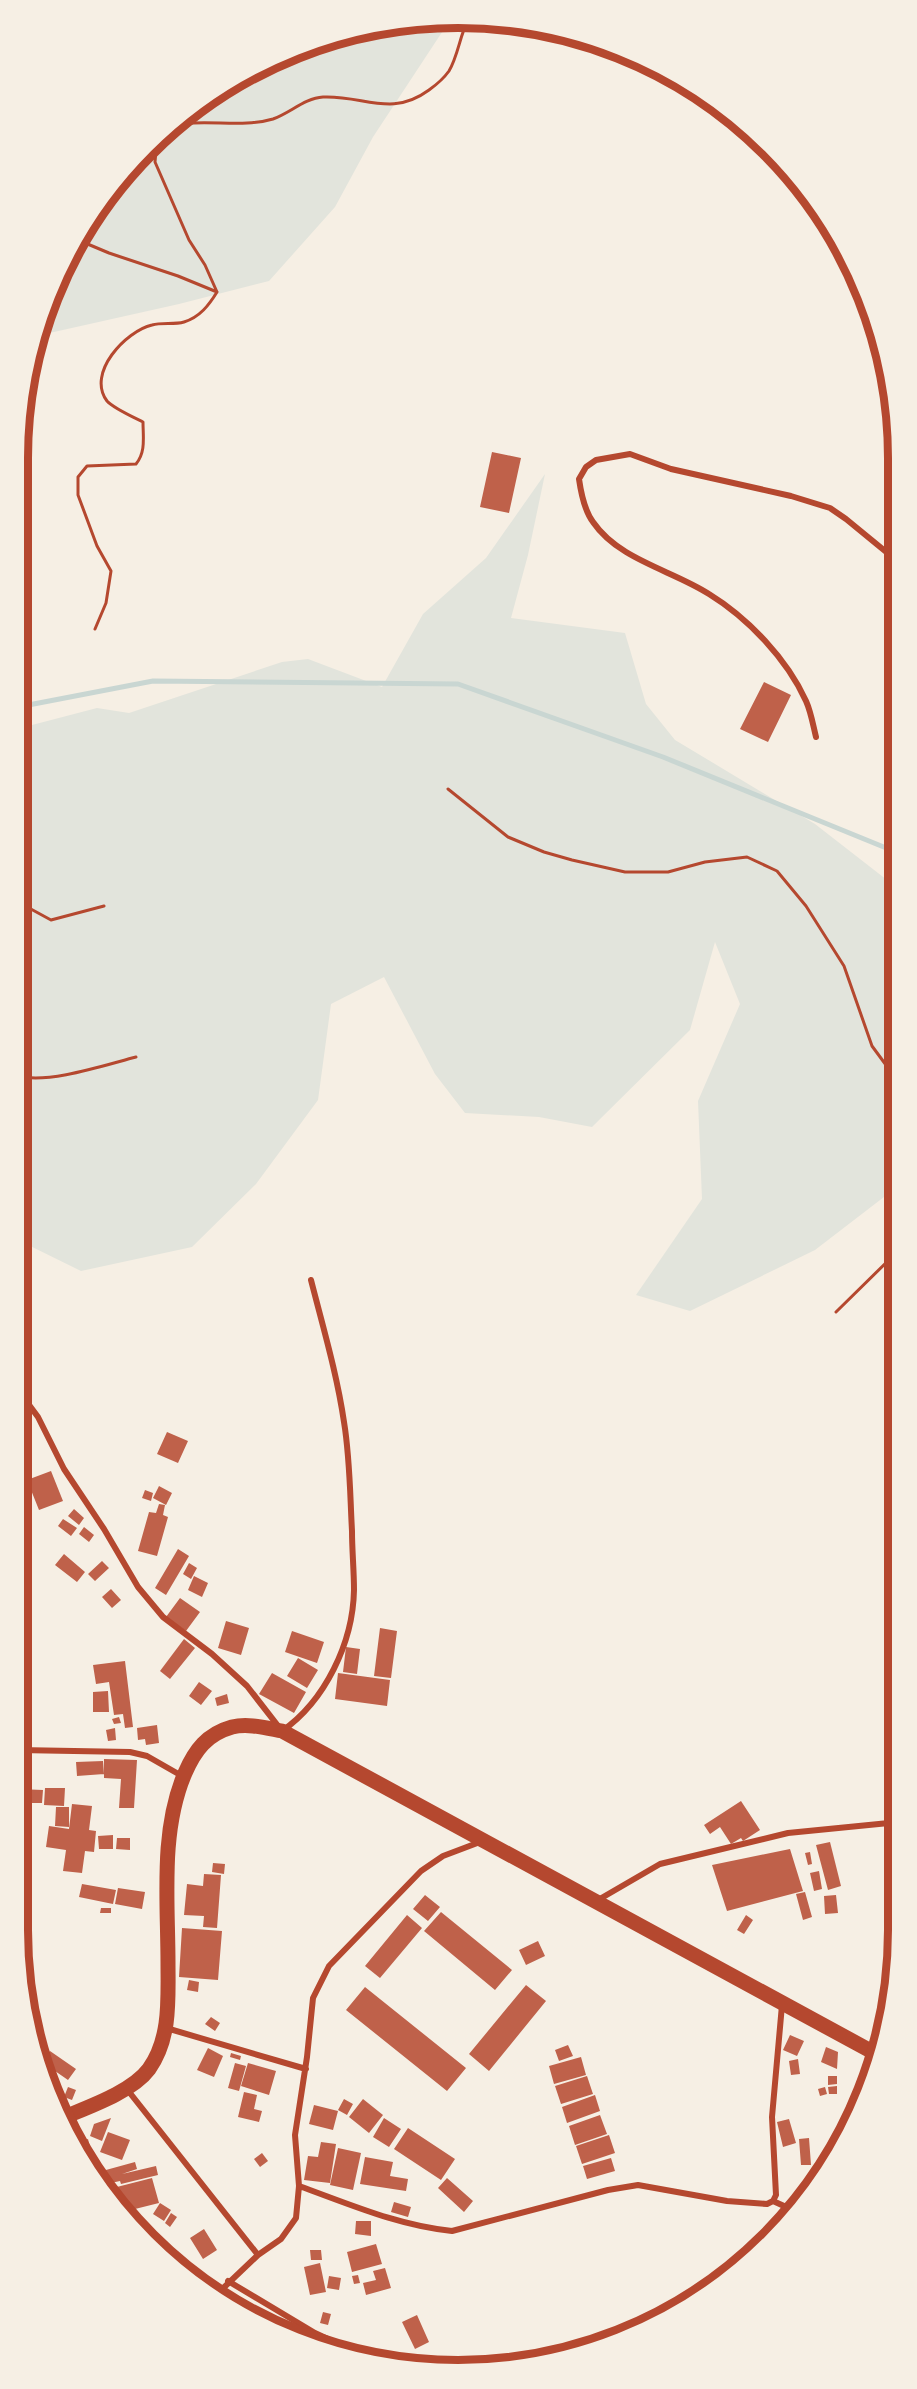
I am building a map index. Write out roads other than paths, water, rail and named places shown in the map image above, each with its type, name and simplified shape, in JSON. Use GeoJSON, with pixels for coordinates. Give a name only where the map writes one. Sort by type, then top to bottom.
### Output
{"type":"FeatureCollection","features":[{"type":"Feature","properties":{"kind":"main road"},"geometry":{"type":"LineString","coordinates":[[70,2114],[126,2087],[149,2068],[162,2043],[166,2028],[168,1998],[168,1867],[172,1808],[193,1755],[203,1742],[214,1734],[233,1726],[249,1725],[282,1731],[871,2051]]}},
{"type":"Feature","properties":{"kind":"street"},"geometry":{"type":"LineString","coordinates":[[816,737],[807,703],[791,674],[765,643],[740,617],[709,594],[639,559],[606,537],[592,521],[582,495],[579,479],[586,467],[596,460],[630,454],[671,469],[791,496],[830,508],[888,553]]}},
{"type":"Feature","properties":{"kind":"street"},"geometry":{"type":"LineString","coordinates":[[28,1404],[38,1417],[64,1469],[138,1587],[163,1617],[212,1654],[248,1686],[282,1731],[298,1720],[328,1682],[345,1636],[354,1592],[351,1496],[344,1421],[311,1280]]}},
{"type":"Feature","properties":{"kind":"street"},"geometry":{"type":"LineString","coordinates":[[28,1750],[130,1752],[147,1756],[183,1777]]}},
{"type":"Feature","properties":{"kind":"street"},"geometry":{"type":"LineString","coordinates":[[595,1902],[660,1864],[788,1833],[888,1823]]}},
{"type":"Feature","properties":{"kind":"street"},"geometry":{"type":"LineString","coordinates":[[221,2289],[258,2255],[281,2239],[296,2218],[299,2186],[295,2135],[306,2069],[313,1998],[329,1966],[421,1870],[443,1856],[483,1840]]}},
{"type":"Feature","properties":{"kind":"street"},"geometry":{"type":"LineString","coordinates":[[299,2186],[382,2216],[429,2229],[452,2231],[608,2190],[638,2185],[727,2201],[767,2204],[773,2201],[776,2195],[772,2118],[783,2003]]}},
{"type":"Feature","properties":{"kind":"street"},"geometry":{"type":"LineString","coordinates":[[166,2028],[306,2069]]}},
{"type":"Feature","properties":{"kind":"street"},"geometry":{"type":"LineString","coordinates":[[126,2087],[258,2255]]}},
{"type":"Feature","properties":{"kind":"street"},"geometry":{"type":"LineString","coordinates":[[773,2201],[787,2208]]}},
{"type":"Feature","properties":{"kind":"street"},"geometry":{"type":"LineString","coordinates":[[228,2281],[315,2333],[336,2343]]}},
{"type":"Feature","properties":{"kind":"waterway"},"geometry":{"type":"LineString","coordinates":[[28,705],[153,681],[458,684],[663,757],[888,849]]}}]}
